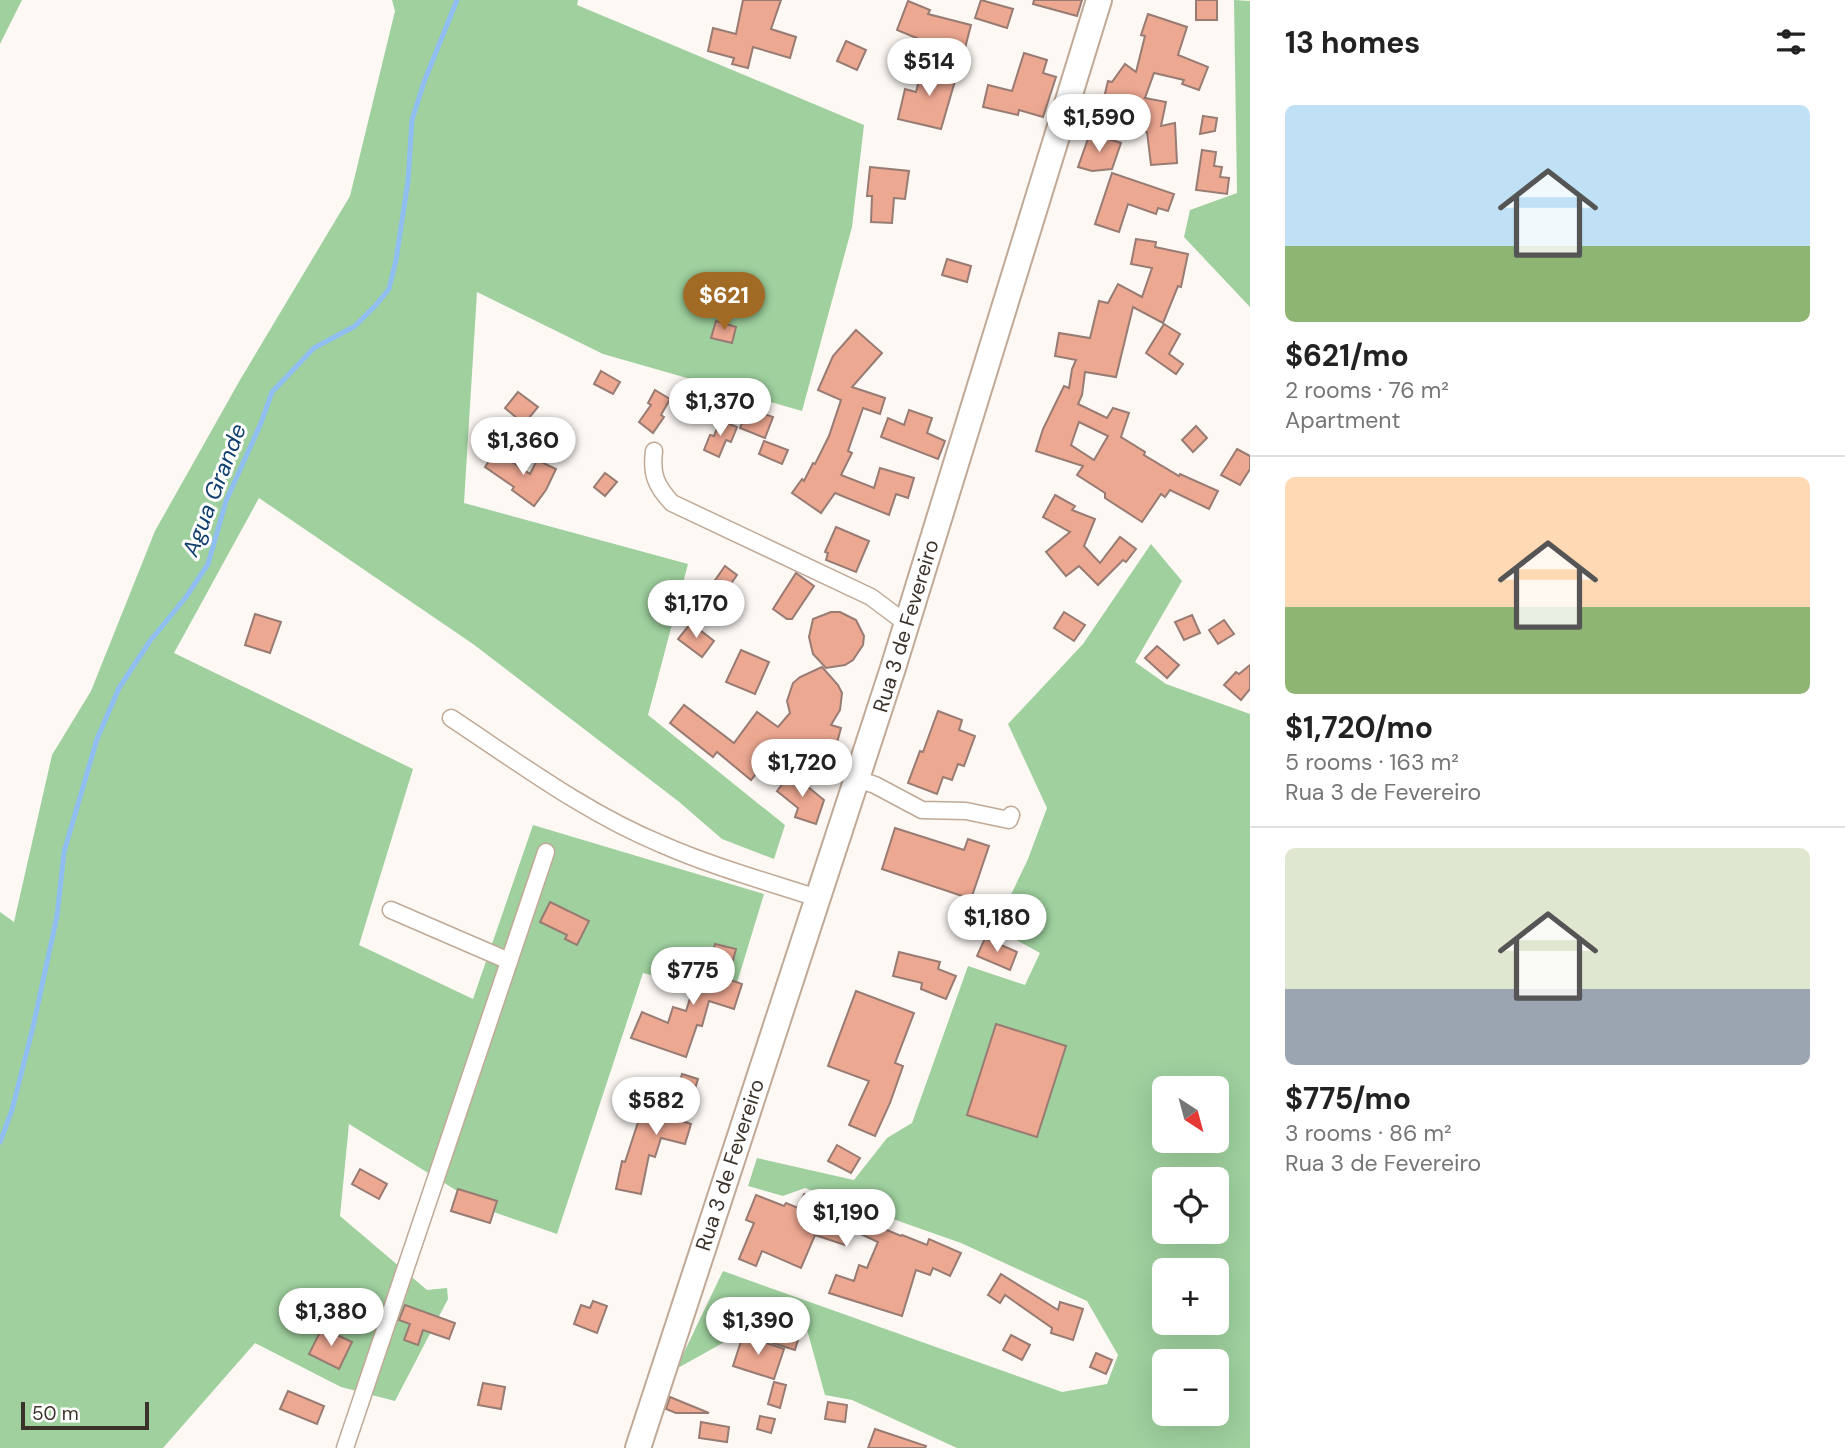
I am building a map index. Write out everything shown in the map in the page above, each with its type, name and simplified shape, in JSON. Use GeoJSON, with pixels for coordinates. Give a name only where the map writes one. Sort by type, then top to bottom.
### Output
{"type":"FeatureCollection","features":[{"type":"Feature","properties":{"kind":"main road","name":"Rua 3 de Fevereiro"},"geometry":{"type":"LineString","coordinates":[[638,1448],[907,624],[1099,0]]}},
{"type":"Feature","properties":{"kind":"street"},"geometry":{"type":"LineString","coordinates":[[654,451],[654,479],[672,503],[871,597],[907,624]]}},
{"type":"Feature","properties":{"kind":"street"},"geometry":{"type":"LineString","coordinates":[[452,718],[559,789],[623,826],[692,857],[817,898]]}},
{"type":"Feature","properties":{"kind":"street"},"geometry":{"type":"LineString","coordinates":[[857,779],[875,785],[922,810],[977,813],[1009,820],[1011,815]]}},
{"type":"Feature","properties":{"kind":"street"},"geometry":{"type":"LineString","coordinates":[[345,1448],[546,852]]}},
{"type":"Feature","properties":{"kind":"street"},"geometry":{"type":"LineString","coordinates":[[391,910],[509,961]]}},
{"type":"Feature","properties":{"kind":"green space"},"geometry":{"type":"Polygon","coordinates":[[[0,0],[22,0],[0,44],[0,0]]]}},
{"type":"Feature","properties":{"kind":"green space"},"geometry":{"type":"Polygon","coordinates":[[[392,0],[578,0],[577,5],[864,125],[852,227],[802,411],[603,354],[477,292],[464,503],[688,564],[648,715],[785,825],[774,859],[722,839],[678,801],[473,644],[259,498],[174,653],[413,769],[359,945],[473,999],[533,825],[764,894],[733,996],[643,973],[557,1234],[488,1210],[349,1124],[340,1216],[427,1290],[447,1288],[448,1299],[395,1401],[341,1387],[255,1343],[163,1448],[0,1448],[0,912],[14,922],[52,755],[91,691],[155,531],[240,380],[350,196],[395,11],[392,0]]]}},
{"type":"Feature","properties":{"kind":"green space"},"geometry":{"type":"Polygon","coordinates":[[[1234,0],[1250,1],[1250,307],[1184,237],[1190,210],[1237,193],[1234,0]]]}},
{"type":"Feature","properties":{"kind":"green space"},"geometry":{"type":"Polygon","coordinates":[[[1151,544],[1182,581],[1135,662],[1166,684],[1250,714],[1250,1448],[957,1448],[852,1400],[825,1395],[806,1326],[778,1318],[739,1334],[676,1369],[723,1271],[1062,1392],[1107,1384],[1118,1355],[1087,1301],[961,1243],[805,1188],[783,1196],[748,1186],[757,1158],[854,1180],[887,1138],[912,1123],[968,966],[1025,985],[1040,953],[995,928],[1028,859],[1047,808],[1008,724],[1083,644],[1151,544]]]}},
{"type":"Feature","properties":{"kind":"building"},"geometry":{"type":"Polygon","coordinates":[[[743,0],[781,0],[771,29],[796,37],[790,58],[753,47],[748,68],[732,64],[734,58],[708,51],[713,28],[736,34],[743,0]]]}},
{"type":"Feature","properties":{"kind":"building"},"geometry":{"type":"Polygon","coordinates":[[[981,0],[1013,9],[1007,28],[975,18],[981,0]]]}},
{"type":"Feature","properties":{"kind":"building"},"geometry":{"type":"Polygon","coordinates":[[[1034,0],[1082,0],[1077,16],[1033,4],[1034,0]]]}},
{"type":"Feature","properties":{"kind":"building"},"geometry":{"type":"Polygon","coordinates":[[[1196,0],[1217,0],[1217,20],[1196,20],[1196,0]]]}},
{"type":"Feature","properties":{"kind":"building"},"geometry":{"type":"Polygon","coordinates":[[[908,1],[930,10],[928,14],[971,25],[965,48],[919,39],[897,30],[908,1]]]}},
{"type":"Feature","properties":{"kind":"building"},"geometry":{"type":"Polygon","coordinates":[[[1148,14],[1187,27],[1178,55],[1208,67],[1199,90],[1182,84],[1184,80],[1154,73],[1145,98],[1166,102],[1161,126],[1175,123],[1177,163],[1151,165],[1147,132],[1126,125],[1130,113],[1102,106],[1108,81],[1112,82],[1125,64],[1136,72],[1145,36],[1141,35],[1148,14]]]}},
{"type":"Feature","properties":{"kind":"building"},"geometry":{"type":"Polygon","coordinates":[[[846,41],[866,50],[857,70],[837,61],[846,41]]]}},
{"type":"Feature","properties":{"kind":"building"},"geometry":{"type":"Polygon","coordinates":[[[1024,53],[1047,60],[1043,73],[1056,77],[1043,117],[1019,110],[1018,115],[983,107],[988,85],[1012,91],[1024,53]]]}},
{"type":"Feature","properties":{"kind":"building"},"geometry":{"type":"Polygon","coordinates":[[[923,65],[957,74],[941,129],[898,119],[905,89],[916,92],[923,65]]]}},
{"type":"Feature","properties":{"kind":"building"},"geometry":{"type":"Polygon","coordinates":[[[1203,116],[1217,118],[1215,131],[1200,134],[1203,116]]]}},
{"type":"Feature","properties":{"kind":"building"},"geometry":{"type":"Polygon","coordinates":[[[1090,133],[1121,143],[1112,169],[1092,171],[1078,167],[1090,133]]]}},
{"type":"Feature","properties":{"kind":"building"},"geometry":{"type":"Polygon","coordinates":[[[1202,150],[1216,152],[1214,166],[1222,167],[1220,177],[1229,178],[1227,194],[1196,190],[1202,150]]]}},
{"type":"Feature","properties":{"kind":"building"},"geometry":{"type":"Polygon","coordinates":[[[870,167],[909,171],[905,199],[894,198],[892,223],[871,222],[872,196],[867,196],[870,167]]]}},
{"type":"Feature","properties":{"kind":"building"},"geometry":{"type":"Polygon","coordinates":[[[1112,173],[1174,194],[1168,211],[1158,208],[1156,214],[1128,204],[1119,232],[1095,224],[1112,173]]]}},
{"type":"Feature","properties":{"kind":"building"},"geometry":{"type":"Polygon","coordinates":[[[1136,239],[1156,242],[1155,247],[1188,254],[1181,287],[1178,286],[1163,323],[1133,307],[1116,377],[1085,372],[1078,404],[1107,418],[1113,408],[1129,413],[1121,437],[1145,452],[1144,455],[1179,476],[1180,474],[1218,491],[1209,509],[1170,490],[1165,497],[1161,494],[1142,522],[1105,498],[1105,493],[1077,475],[1083,466],[1036,451],[1043,429],[1064,386],[1069,388],[1076,360],[1055,356],[1059,333],[1090,338],[1099,301],[1108,303],[1118,284],[1142,297],[1152,268],[1131,264],[1136,239]],[[1079,422],[1071,445],[1094,460],[1108,436],[1079,422]]]}},
{"type":"Feature","properties":{"kind":"building"},"geometry":{"type":"Polygon","coordinates":[[[947,259],[971,266],[967,282],[942,275],[947,259]]]}},
{"type":"Feature","properties":{"kind":"building"},"geometry":{"type":"Polygon","coordinates":[[[716,321],[736,327],[732,343],[711,338],[716,321]]]}},
{"type":"Feature","properties":{"kind":"building"},"geometry":{"type":"Polygon","coordinates":[[[1164,324],[1180,334],[1169,354],[1183,364],[1176,374],[1146,353],[1164,324]]]}},
{"type":"Feature","properties":{"kind":"building"},"geometry":{"type":"Polygon","coordinates":[[[856,330],[882,353],[852,387],[885,398],[880,414],[863,408],[848,451],[852,453],[841,475],[874,488],[880,468],[914,478],[908,498],[896,494],[889,515],[835,493],[821,513],[792,493],[802,479],[804,481],[829,436],[841,400],[818,390],[833,356],[856,330]]]}},
{"type":"Feature","properties":{"kind":"building"},"geometry":{"type":"Polygon","coordinates":[[[601,371],[620,382],[613,394],[594,384],[601,371]]]}},
{"type":"Feature","properties":{"kind":"building"},"geometry":{"type":"Polygon","coordinates":[[[655,390],[670,399],[661,415],[664,417],[653,433],[639,422],[651,405],[648,403],[655,390]]]}},
{"type":"Feature","properties":{"kind":"building"},"geometry":{"type":"Polygon","coordinates":[[[518,392],[538,407],[524,424],[505,408],[518,392]]]}},
{"type":"Feature","properties":{"kind":"building"},"geometry":{"type":"Polygon","coordinates":[[[748,408],[773,417],[765,438],[740,428],[748,408]]]}},
{"type":"Feature","properties":{"kind":"building"},"geometry":{"type":"Polygon","coordinates":[[[909,410],[932,418],[927,433],[945,441],[938,459],[881,437],[888,418],[904,425],[909,410]]]}},
{"type":"Feature","properties":{"kind":"building"},"geometry":{"type":"Polygon","coordinates":[[[720,420],[737,427],[731,442],[726,440],[719,457],[704,450],[710,435],[714,436],[720,420]]]}},
{"type":"Feature","properties":{"kind":"building"},"geometry":{"type":"Polygon","coordinates":[[[1196,426],[1207,438],[1193,452],[1182,440],[1196,426]]]}},
{"type":"Feature","properties":{"kind":"building"},"geometry":{"type":"Polygon","coordinates":[[[764,441],[788,450],[782,464],[759,454],[764,441]]]}},
{"type":"Feature","properties":{"kind":"building"},"geometry":{"type":"Polygon","coordinates":[[[1237,449],[1250,456],[1250,469],[1240,485],[1221,475],[1237,449]]]}},
{"type":"Feature","properties":{"kind":"building"},"geometry":{"type":"Polygon","coordinates":[[[496,451],[530,474],[537,460],[556,469],[546,490],[534,506],[512,490],[514,487],[485,467],[496,451]]]}},
{"type":"Feature","properties":{"kind":"building"},"geometry":{"type":"Polygon","coordinates":[[[605,473],[617,482],[605,496],[594,487],[605,473]]]}},
{"type":"Feature","properties":{"kind":"building"},"geometry":{"type":"Polygon","coordinates":[[[1055,495],[1075,506],[1072,510],[1095,519],[1084,546],[1100,563],[1120,537],[1136,549],[1126,562],[1123,560],[1098,585],[1079,566],[1066,576],[1046,552],[1070,532],[1043,517],[1055,495]]]}},
{"type":"Feature","properties":{"kind":"building"},"geometry":{"type":"Polygon","coordinates":[[[836,527],[869,541],[856,572],[826,560],[828,553],[825,552],[836,527]]]}},
{"type":"Feature","properties":{"kind":"building"},"geometry":{"type":"Polygon","coordinates":[[[725,566],[737,575],[723,595],[711,586],[725,566]]]}},
{"type":"Feature","properties":{"kind":"building"},"geometry":{"type":"Polygon","coordinates":[[[796,573],[814,586],[792,619],[787,619],[773,609],[796,573]]]}},
{"type":"Feature","properties":{"kind":"building"},"geometry":{"type":"Polygon","coordinates":[[[831,612],[840,612],[856,620],[864,636],[863,645],[853,660],[845,665],[826,668],[813,654],[809,637],[813,619],[831,612]]]}},
{"type":"Feature","properties":{"kind":"building"},"geometry":{"type":"Polygon","coordinates":[[[1064,612],[1085,625],[1074,641],[1054,628],[1064,612]]]}},
{"type":"Feature","properties":{"kind":"building"},"geometry":{"type":"Polygon","coordinates":[[[255,614],[281,622],[270,653],[245,645],[255,614]]]}},
{"type":"Feature","properties":{"kind":"building"},"geometry":{"type":"Polygon","coordinates":[[[1192,615],[1200,633],[1184,640],[1175,622],[1192,615]]]}},
{"type":"Feature","properties":{"kind":"building"},"geometry":{"type":"Polygon","coordinates":[[[1224,620],[1234,634],[1218,644],[1209,630],[1224,620]]]}},
{"type":"Feature","properties":{"kind":"building"},"geometry":{"type":"Polygon","coordinates":[[[691,623],[714,641],[702,657],[678,639],[691,623]]]}},
{"type":"Feature","properties":{"kind":"building"},"geometry":{"type":"Polygon","coordinates":[[[1157,646],[1179,665],[1167,678],[1145,658],[1157,646]]]}},
{"type":"Feature","properties":{"kind":"building"},"geometry":{"type":"Polygon","coordinates":[[[741,650],[769,662],[755,694],[726,682],[741,650]]]}},
{"type":"Feature","properties":{"kind":"building"},"geometry":{"type":"Polygon","coordinates":[[[1250,665],[1250,689],[1241,700],[1224,685],[1236,672],[1239,674],[1250,665]]]}},
{"type":"Feature","properties":{"kind":"building"},"geometry":{"type":"Polygon","coordinates":[[[822,667],[842,693],[840,710],[831,725],[841,728],[834,754],[807,747],[793,765],[775,751],[751,780],[717,752],[713,757],[670,723],[684,705],[734,743],[757,712],[778,727],[790,713],[787,701],[793,683],[822,667]]]}},
{"type":"Feature","properties":{"kind":"building"},"geometry":{"type":"Polygon","coordinates":[[[938,711],[962,720],[959,730],[975,736],[964,766],[958,764],[952,780],[943,777],[937,794],[908,783],[938,711]]]}},
{"type":"Feature","properties":{"kind":"building"},"geometry":{"type":"Polygon","coordinates":[[[791,773],[824,800],[816,824],[795,817],[798,808],[777,791],[791,773]]]}},
{"type":"Feature","properties":{"kind":"building"},"geometry":{"type":"Polygon","coordinates":[[[895,828],[964,850],[968,839],[989,846],[971,899],[882,869],[895,828]]]}},
{"type":"Feature","properties":{"kind":"building"},"geometry":{"type":"Polygon","coordinates":[[[550,902],[589,921],[577,945],[565,939],[567,935],[540,922],[550,902]]]}},
{"type":"Feature","properties":{"kind":"building"},"geometry":{"type":"Polygon","coordinates":[[[985,938],[1017,952],[1010,970],[977,956],[985,938]]]}},
{"type":"Feature","properties":{"kind":"building"},"geometry":{"type":"Polygon","coordinates":[[[715,944],[736,949],[728,979],[742,984],[734,1009],[709,1001],[702,1026],[697,1025],[686,1057],[631,1038],[642,1012],[668,1023],[673,1007],[686,1011],[699,970],[708,973],[715,944]]]}},
{"type":"Feature","properties":{"kind":"building"},"geometry":{"type":"Polygon","coordinates":[[[899,952],[940,962],[938,969],[956,976],[946,999],[921,989],[922,983],[893,976],[899,952]]]}},
{"type":"Feature","properties":{"kind":"building"},"geometry":{"type":"Polygon","coordinates":[[[856,991],[914,1013],[895,1063],[903,1066],[875,1136],[849,1125],[869,1081],[828,1066],[856,991]]]}},
{"type":"Feature","properties":{"kind":"building"},"geometry":{"type":"Polygon","coordinates":[[[996,1024],[1066,1046],[1037,1137],[967,1115],[996,1024]]]}},
{"type":"Feature","properties":{"kind":"building"},"geometry":{"type":"Polygon","coordinates":[[[682,1074],[698,1079],[685,1122],[691,1124],[685,1144],[661,1138],[655,1157],[649,1155],[641,1194],[616,1189],[622,1161],[625,1162],[642,1110],[669,1118],[682,1074]]]}},
{"type":"Feature","properties":{"kind":"building"},"geometry":{"type":"Polygon","coordinates":[[[837,1145],[860,1158],[851,1173],[828,1161],[837,1145]]]}},
{"type":"Feature","properties":{"kind":"building"},"geometry":{"type":"Polygon","coordinates":[[[360,1169],[387,1184],[379,1199],[352,1184],[360,1169]]]}},
{"type":"Feature","properties":{"kind":"building"},"geometry":{"type":"Polygon","coordinates":[[[458,1189],[497,1201],[490,1223],[451,1211],[458,1189]]]}},
{"type":"Feature","properties":{"kind":"building"},"geometry":{"type":"Polygon","coordinates":[[[804,1194],[823,1202],[822,1204],[857,1215],[859,1211],[877,1219],[875,1225],[901,1236],[927,1245],[929,1239],[961,1253],[950,1276],[933,1268],[930,1275],[916,1270],[902,1316],[829,1293],[836,1275],[854,1281],[859,1265],[867,1268],[878,1242],[850,1229],[845,1245],[815,1235],[801,1268],[762,1251],[756,1266],[739,1259],[754,1223],[746,1220],[756,1195],[784,1206],[786,1203],[798,1208],[804,1194]]]}},
{"type":"Feature","properties":{"kind":"building"},"geometry":{"type":"Polygon","coordinates":[[[1001,1274],[1058,1310],[1060,1302],[1083,1309],[1073,1340],[1051,1333],[1052,1328],[1005,1295],[1000,1303],[988,1295],[1001,1274]]]}},
{"type":"Feature","properties":{"kind":"building"},"geometry":{"type":"Polygon","coordinates":[[[593,1301],[607,1306],[597,1333],[574,1324],[581,1305],[590,1308],[593,1301]]]}},
{"type":"Feature","properties":{"kind":"building"},"geometry":{"type":"Polygon","coordinates":[[[405,1305],[455,1323],[449,1339],[423,1330],[418,1345],[404,1340],[410,1324],[399,1320],[405,1305]]]}},
{"type":"Feature","properties":{"kind":"building"},"geometry":{"type":"Polygon","coordinates":[[[780,1323],[801,1330],[795,1350],[773,1343],[780,1323]]]}},
{"type":"Feature","properties":{"kind":"building"},"geometry":{"type":"Polygon","coordinates":[[[322,1328],[352,1342],[339,1369],[309,1354],[322,1328]]]}},
{"type":"Feature","properties":{"kind":"building"},"geometry":{"type":"Polygon","coordinates":[[[743,1335],[784,1349],[774,1379],[733,1366],[743,1335]]]}},
{"type":"Feature","properties":{"kind":"building"},"geometry":{"type":"Polygon","coordinates":[[[1011,1335],[1030,1345],[1022,1360],[1003,1350],[1011,1335]]]}},
{"type":"Feature","properties":{"kind":"building"},"geometry":{"type":"Polygon","coordinates":[[[1096,1353],[1112,1360],[1106,1374],[1090,1367],[1096,1353]]]}},
{"type":"Feature","properties":{"kind":"building"},"geometry":{"type":"Polygon","coordinates":[[[774,1382],[786,1385],[780,1408],[768,1404],[774,1382]]]}},
{"type":"Feature","properties":{"kind":"building"},"geometry":{"type":"Polygon","coordinates":[[[483,1383],[505,1387],[501,1409],[478,1405],[483,1383]]]}},
{"type":"Feature","properties":{"kind":"building"},"geometry":{"type":"Polygon","coordinates":[[[288,1391],[324,1406],[317,1424],[280,1409],[288,1391]]]}},
{"type":"Feature","properties":{"kind":"building"},"geometry":{"type":"Polygon","coordinates":[[[670,1397],[709,1413],[676,1413],[666,1409],[670,1397]]]}},
{"type":"Feature","properties":{"kind":"building"},"geometry":{"type":"Polygon","coordinates":[[[828,1402],[847,1405],[845,1422],[825,1419],[828,1402]]]}},
{"type":"Feature","properties":{"kind":"building"},"geometry":{"type":"Polygon","coordinates":[[[760,1416],[775,1419],[771,1433],[757,1429],[760,1416]]]}},
{"type":"Feature","properties":{"kind":"building"},"geometry":{"type":"Polygon","coordinates":[[[701,1422],[729,1427],[727,1442],[699,1438],[701,1422]]]}},
{"type":"Feature","properties":{"kind":"building"},"geometry":{"type":"Polygon","coordinates":[[[875,1429],[926,1446],[868,1448],[875,1429]]]}},
{"type":"Feature","properties":{"kind":"waterway","name":"Agua Grande"},"geometry":{"type":"LineString","coordinates":[[0,1142],[12,1110],[33,1027],[57,916],[64,852],[97,739],[119,688],[150,641],[186,597],[208,564],[226,501],[272,392],[314,348],[355,326],[389,289],[408,181],[412,120],[424,82],[457,0]]}}]}
